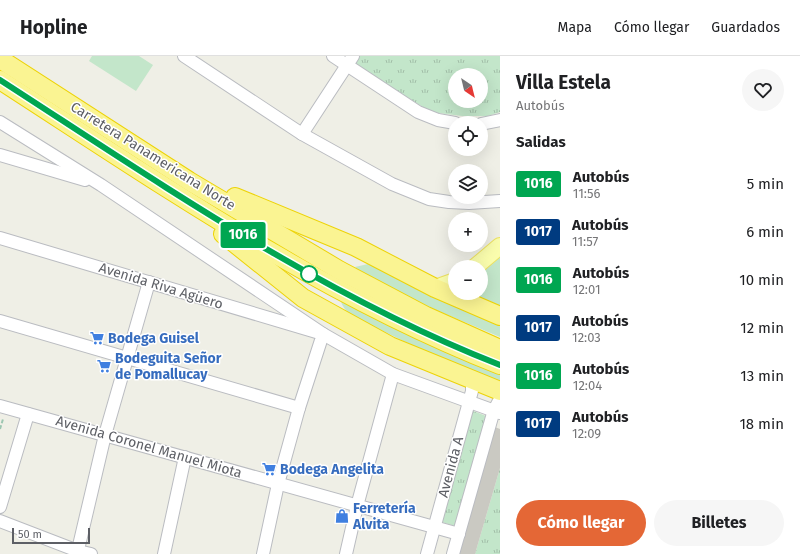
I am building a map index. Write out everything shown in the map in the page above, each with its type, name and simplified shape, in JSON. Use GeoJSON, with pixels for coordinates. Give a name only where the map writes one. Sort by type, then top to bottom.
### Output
{"type":"FeatureCollection","features":[{"type":"Feature","properties":{"kind":"highway","name":"Carretera Panamericana Norte"},"geometry":{"type":"LineString","coordinates":[[0,59],[414,328],[462,350],[500,365]]}},
{"type":"Feature","properties":{"kind":"highway","name":"Carretera Panamericana Norte"},"geometry":{"type":"LineString","coordinates":[[0,80],[183,199],[314,277],[335,278],[500,348]]}},
{"type":"Feature","properties":{"kind":"highway"},"geometry":{"type":"LineString","coordinates":[[189,181],[207,184],[356,247],[435,288],[500,316]]}},
{"type":"Feature","properties":{"kind":"highway"},"geometry":{"type":"LineString","coordinates":[[183,199],[303,298],[390,346],[500,391]]}},
{"type":"Feature","properties":{"kind":"highway"},"geometry":{"type":"LineString","coordinates":[[344,321],[337,314],[331,296],[335,278],[346,264],[355,259],[375,257]]}},
{"type":"Feature","properties":{"kind":"main road"},"geometry":{"type":"LineString","coordinates":[[483,260],[500,246]]}},
{"type":"Feature","properties":{"kind":"main road"},"geometry":{"type":"LineString","coordinates":[[435,288],[448,283]]}},
{"type":"Feature","properties":{"kind":"street"},"geometry":{"type":"LineString","coordinates":[[184,56],[302,134],[392,184],[429,199],[449,202],[469,203],[500,200]]}},
{"type":"Feature","properties":{"kind":"street"},"geometry":{"type":"LineString","coordinates":[[333,56],[350,61],[418,112],[438,120],[448,122]]}},
{"type":"Feature","properties":{"kind":"street"},"geometry":{"type":"LineString","coordinates":[[302,134],[350,61]]}},
{"type":"Feature","properties":{"kind":"street"},"geometry":{"type":"LineString","coordinates":[[488,123],[500,120]]}},
{"type":"Feature","properties":{"kind":"street"},"geometry":{"type":"LineString","coordinates":[[0,122],[101,185],[323,334],[393,374],[497,411]]}},
{"type":"Feature","properties":{"kind":"street"},"geometry":{"type":"LineString","coordinates":[[0,155],[101,185]]}},
{"type":"Feature","properties":{"kind":"street","name":"Avenida Riva Agüero"},"geometry":{"type":"LineString","coordinates":[[0,238],[323,334]]}},
{"type":"Feature","properties":{"kind":"street"},"geometry":{"type":"LineString","coordinates":[[77,552],[105,435],[149,282]]}},
{"type":"Feature","properties":{"kind":"street"},"geometry":{"type":"LineString","coordinates":[[0,321],[299,408]]}},
{"type":"Feature","properties":{"kind":"street"},"geometry":{"type":"LineString","coordinates":[[263,554],[278,484],[299,408],[323,334]]}},
{"type":"Feature","properties":{"kind":"street"},"geometry":{"type":"LineString","coordinates":[[346,554],[357,506],[393,374]]}},
{"type":"Feature","properties":{"kind":"street","name":"Avenida A"},"geometry":{"type":"LineString","coordinates":[[427,554],[472,389],[472,380]]}},
{"type":"Feature","properties":{"kind":"street","name":"Avenida A"},"geometry":{"type":"LineString","coordinates":[[453,554],[500,399]]}},
{"type":"Feature","properties":{"kind":"street","name":"Avenida Coronel Manuel Miota"},"geometry":{"type":"LineString","coordinates":[[2,410],[28,414],[459,534]]}},
{"type":"Feature","properties":{"kind":"street"},"geometry":{"type":"LineString","coordinates":[[0,507],[28,414]]}},
{"type":"Feature","properties":{"kind":"street"},"geometry":{"type":"LineString","coordinates":[[164,554],[185,457]]}},
{"type":"Feature","properties":{"kind":"street"},"geometry":{"type":"LineString","coordinates":[[0,521],[77,552],[91,554]]}},
{"type":"Feature","properties":{"kind":"path"},"geometry":{"type":"LineString","coordinates":[[0,429],[2,410]]}},
{"type":"Feature","properties":{"kind":"green space"},"geometry":{"type":"Polygon","coordinates":[[[92,56],[139,56],[153,65],[136,91],[89,61],[92,56]]]}},
{"type":"Feature","properties":{"kind":"green space"},"geometry":{"type":"Polygon","coordinates":[[[358,56],[500,56],[500,112],[488,116],[462,116],[431,112],[353,64],[358,56]]]}},
{"type":"Feature","properties":{"kind":"green space"},"geometry":{"type":"Polygon","coordinates":[[[500,255],[500,309],[480,300],[488,300],[488,264],[500,255]]]}},
{"type":"Feature","properties":{"kind":"green space"},"geometry":{"type":"Polygon","coordinates":[[[368,264],[500,324],[500,337],[424,305],[355,267],[368,264]]]}},
{"type":"Feature","properties":{"kind":"green space"},"geometry":{"type":"Polygon","coordinates":[[[340,298],[500,373],[500,383],[451,364],[356,318],[342,305],[340,298]]]}},
{"type":"Feature","properties":{"kind":"green space"},"geometry":{"type":"Polygon","coordinates":[[[471,410],[486,416],[455,526],[442,522],[441,520],[471,410]]]}},
{"type":"Feature","properties":{"kind":"green space"},"geometry":{"type":"Polygon","coordinates":[[[500,468],[500,554],[475,554],[500,468]]]}},
{"type":"Feature","properties":{"kind":"building"},"geometry":{"type":"Polygon","coordinates":[[[492,426],[500,429],[500,468],[475,554],[456,554],[492,426]]]}},
{"type":"Feature","properties":{"kind":"bus line","name":"1016"},"geometry":{"type":"LineString","coordinates":[[0,80],[183,199],[314,277],[414,328],[462,350],[500,365]]}},
{"type":"Feature","properties":{"kind":"place","name":"Bodega Guisel"},"geometry":{"type":"Point","coordinates":[97,338]}},
{"type":"Feature","properties":{"kind":"place","name":"Bodeguita Señor de Pomallucay"},"geometry":{"type":"Point","coordinates":[104,366]}},
{"type":"Feature","properties":{"kind":"place","name":"Bodega Angelita"},"geometry":{"type":"Point","coordinates":[269,469]}},
{"type":"Feature","properties":{"kind":"place","name":"Ferretería Alvita"},"geometry":{"type":"Point","coordinates":[342,516]}}]}
